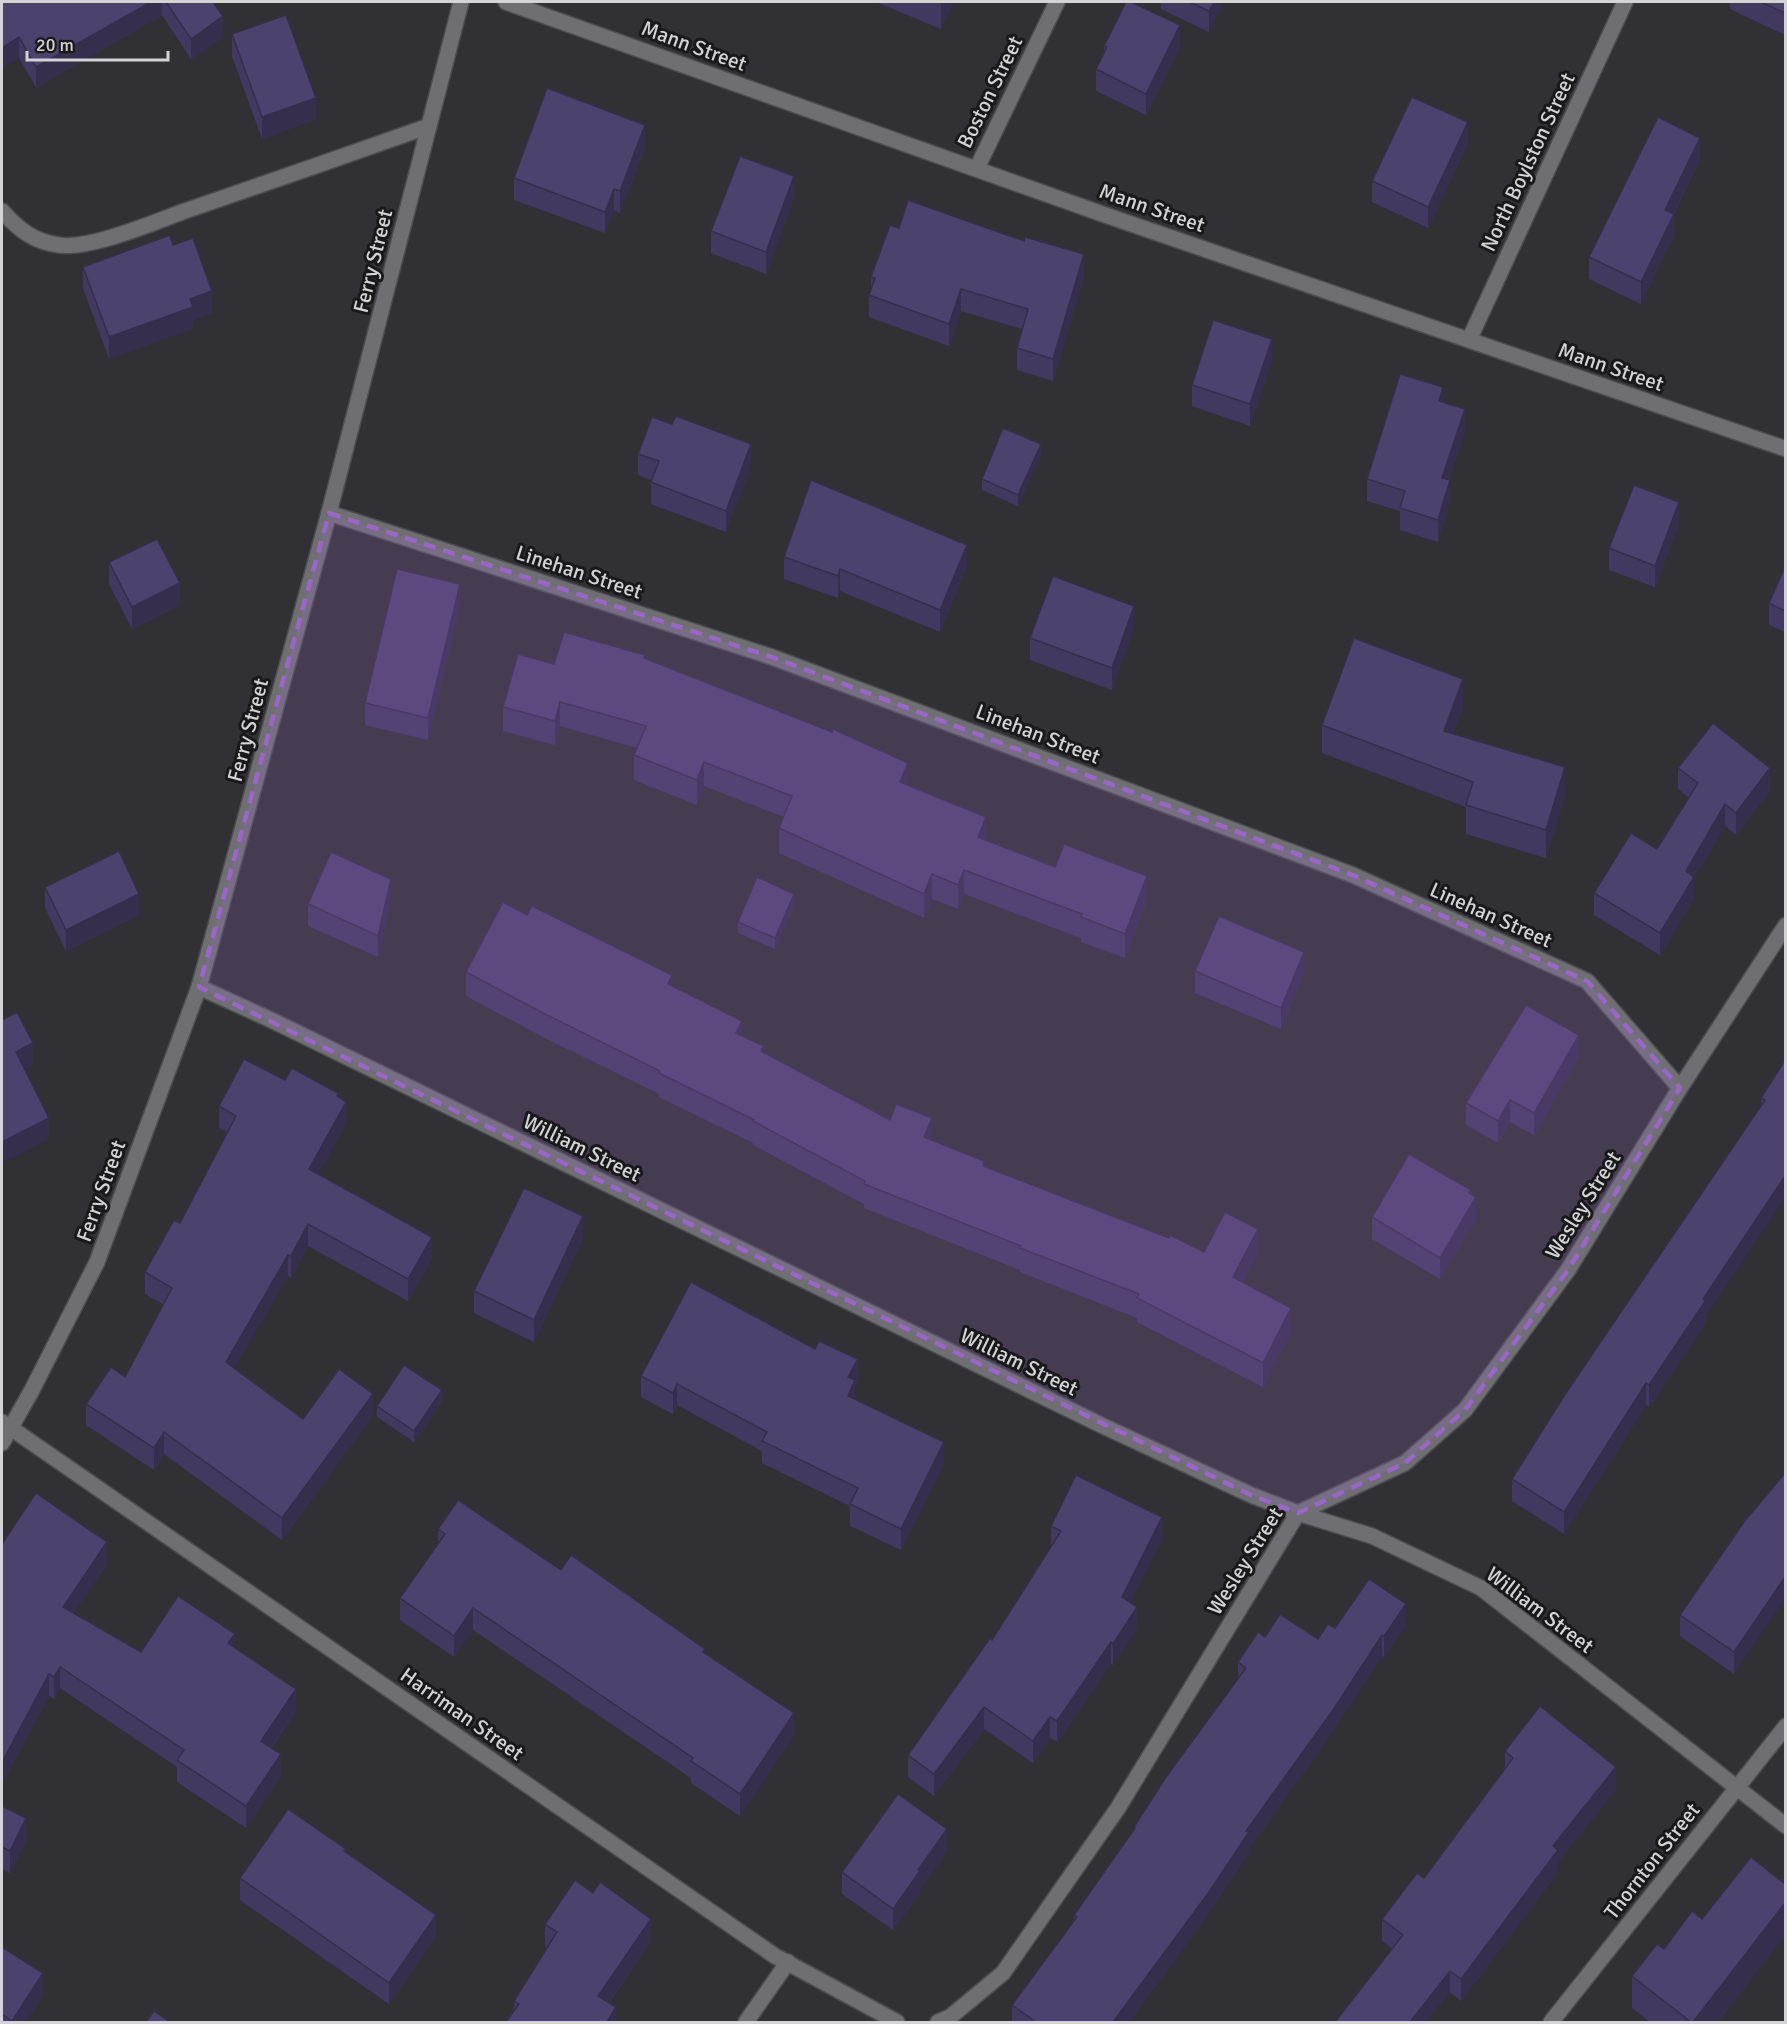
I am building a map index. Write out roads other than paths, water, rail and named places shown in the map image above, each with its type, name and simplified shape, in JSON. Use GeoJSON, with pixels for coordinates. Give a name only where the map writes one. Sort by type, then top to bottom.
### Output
{"type":"FeatureCollection","features":[{"type":"Feature","properties":{"kind":"street","name":"Ferry Street"},"geometry":{"type":"LineString","coordinates":[[2,1443],[6,1425],[32,1390],[97,1262],[199,987],[329,513],[461,2]]}},
{"type":"Feature","properties":{"kind":"street","name":"Mann Street"},"geometry":{"type":"LineString","coordinates":[[506,2],[1108,216],[1785,449]]}},
{"type":"Feature","properties":{"kind":"street","name":"Boston Street"},"geometry":{"type":"LineString","coordinates":[[977,168],[1057,2]]}},
{"type":"Feature","properties":{"kind":"street","name":"North Boylston Street"},"geometry":{"type":"LineString","coordinates":[[1469,340],[1625,2]]}},
{"type":"Feature","properties":{"kind":"street"},"geometry":{"type":"LineString","coordinates":[[2,211],[30,237],[59,246],[84,244],[144,226],[429,126]]}},
{"type":"Feature","properties":{"kind":"street","name":"Linehan Street"},"geometry":{"type":"LineString","coordinates":[[329,513],[772,657],[1353,875],[1587,981],[1680,1088]]}},
{"type":"Feature","properties":{"kind":"street","name":"Wesley Street"},"geometry":{"type":"LineString","coordinates":[[939,2022],[950,2017],[1003,1973],[1118,1808],[1298,1513],[1405,1463],[1465,1410],[1568,1270],[1680,1088],[1785,925]]}},
{"type":"Feature","properties":{"kind":"street","name":"William Street"},"geometry":{"type":"LineString","coordinates":[[199,987],[1103,1426],[1251,1495],[1298,1513],[1372,1536],[1481,1588],[1785,1826]]}},
{"type":"Feature","properties":{"kind":"street","name":"Harriman Street"},"geometry":{"type":"LineString","coordinates":[[6,1425],[746,1935],[788,1962],[897,2022]]}},
{"type":"Feature","properties":{"kind":"street","name":"Thornton Street"},"geometry":{"type":"LineString","coordinates":[[1551,2022],[1785,1726]]}},
{"type":"Feature","properties":{"kind":"street"},"geometry":{"type":"LineString","coordinates":[[746,2022],[788,1962]]}}]}
